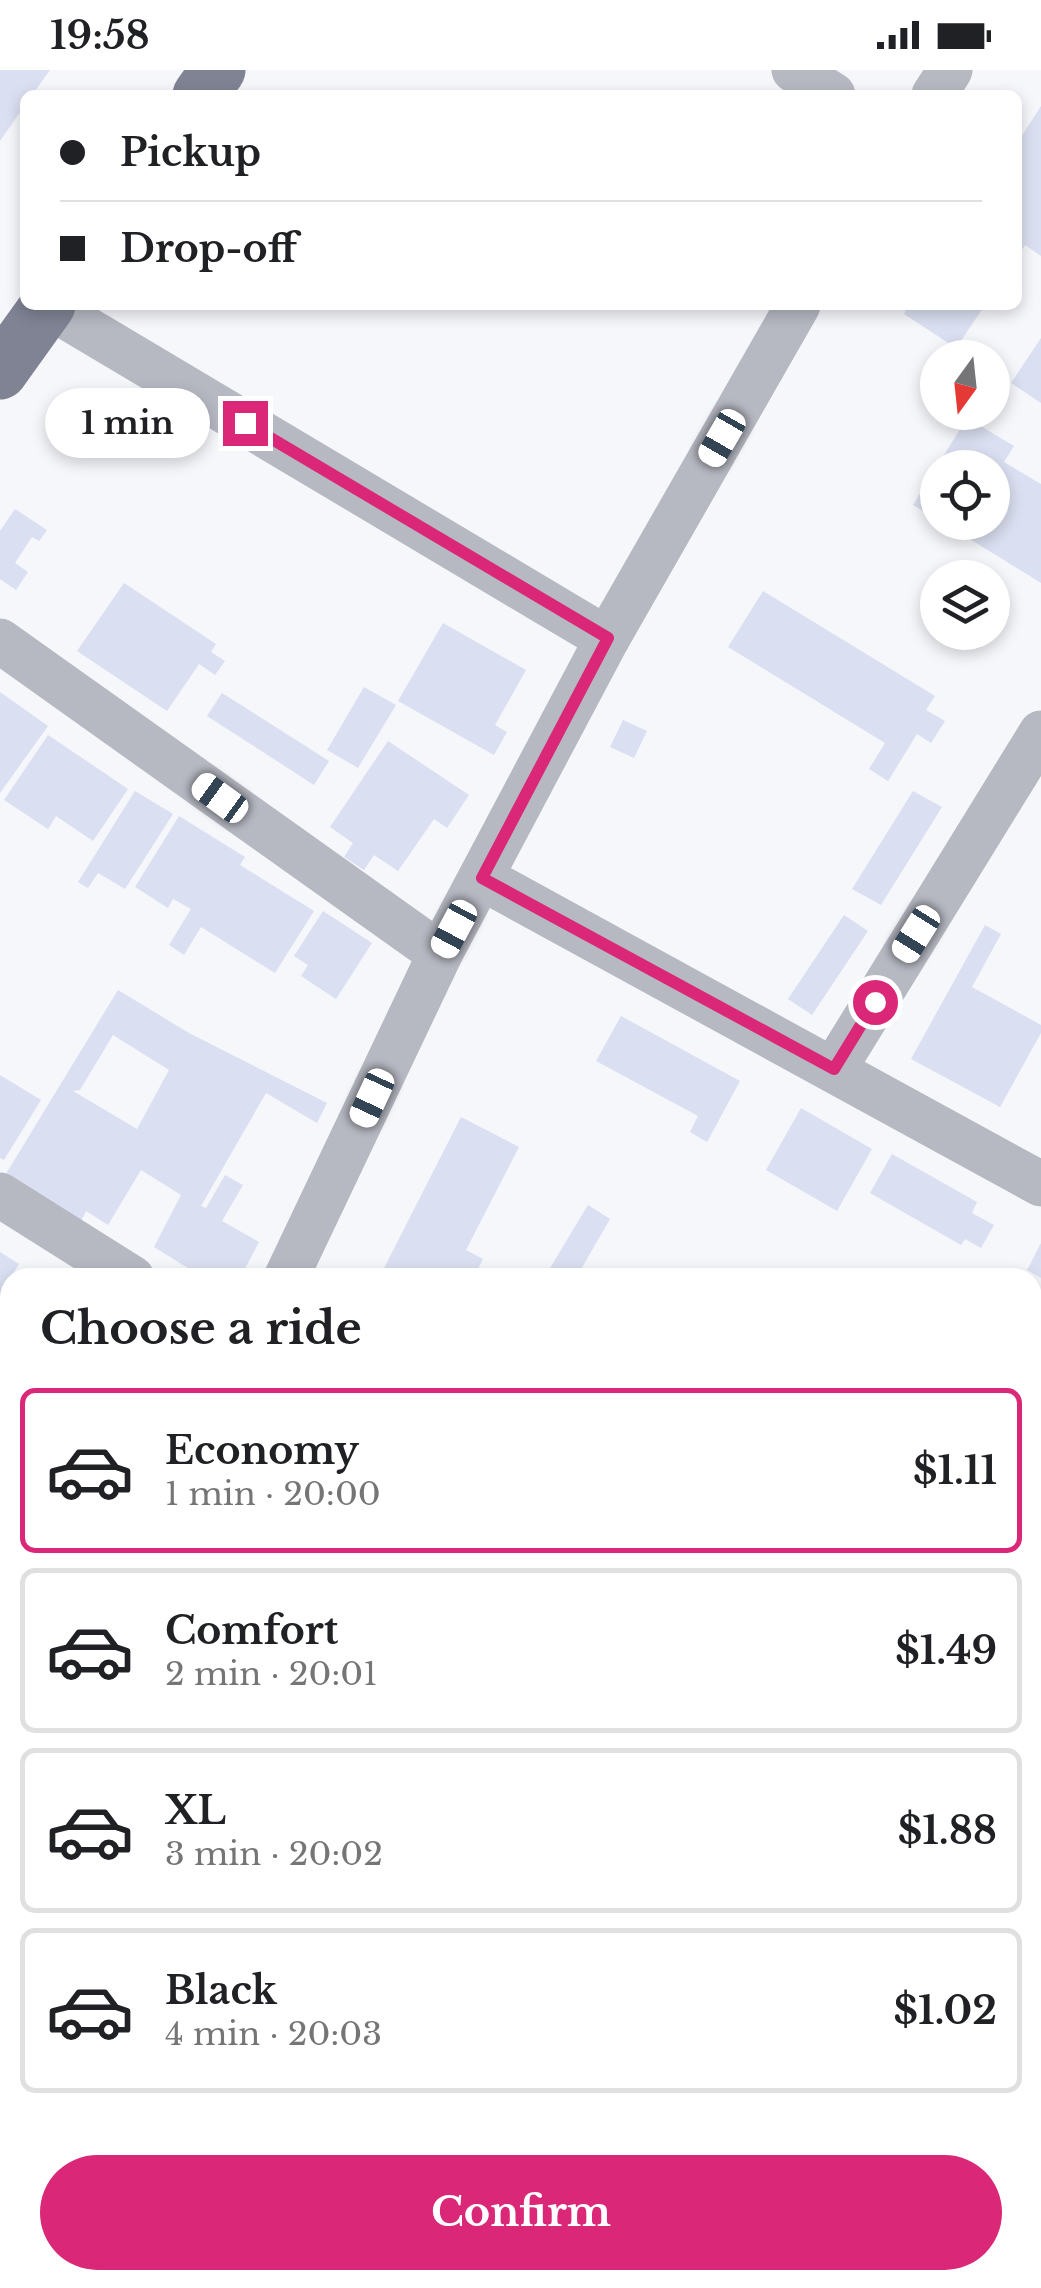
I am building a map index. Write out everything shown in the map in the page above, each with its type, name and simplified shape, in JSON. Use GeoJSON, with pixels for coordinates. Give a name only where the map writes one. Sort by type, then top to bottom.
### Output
{"type":"FeatureCollection","features":[{"type":"Feature","properties":{"kind":"main road"},"geometry":{"type":"LineString","coordinates":[[0,372],[44,310]]}},
{"type":"Feature","properties":{"kind":"street"},"geometry":{"type":"LineString","coordinates":[[794,70],[825,90]]}},
{"type":"Feature","properties":{"kind":"street"},"geometry":{"type":"LineString","coordinates":[[56,310],[608,638]]}},
{"type":"Feature","properties":{"kind":"street"},"geometry":{"type":"LineString","coordinates":[[291,1268],[440,954],[608,638],[795,310]]}},
{"type":"Feature","properties":{"kind":"street"},"geometry":{"type":"LineString","coordinates":[[0,641],[440,954]]}},
{"type":"Feature","properties":{"kind":"street"},"geometry":{"type":"LineString","coordinates":[[834,1069],[1041,733]]}},
{"type":"Feature","properties":{"kind":"street"},"geometry":{"type":"LineString","coordinates":[[482,878],[1041,1184]]}},
{"type":"Feature","properties":{"kind":"street"},"geometry":{"type":"LineString","coordinates":[[0,1195],[116,1268]]}},
{"type":"Feature","properties":{"kind":"building"},"geometry":{"type":"Polygon","coordinates":[[[0,70],[50,70],[36,90],[20,90],[20,112],[0,141],[0,70]]]}},
{"type":"Feature","properties":{"kind":"building"},"geometry":{"type":"Polygon","coordinates":[[[1041,106],[1041,256],[1025,245],[1022,250],[1022,136],[1041,106]]]}},
{"type":"Feature","properties":{"kind":"building"},"geometry":{"type":"Polygon","coordinates":[[[906,310],[982,310],[961,340],[944,340],[904,314],[906,310]]]}},
{"type":"Feature","properties":{"kind":"building"},"geometry":{"type":"Polygon","coordinates":[[[1041,338],[1041,403],[1011,383],[1041,338]]]}},
{"type":"Feature","properties":{"kind":"building"},"geometry":{"type":"Polygon","coordinates":[[[960,430],[987,430],[1014,446],[1010,452],[947,450],[960,430]]]}},
{"type":"Feature","properties":{"kind":"building"},"geometry":{"type":"Polygon","coordinates":[[[1010,466],[1041,484],[1041,583],[1010,564],[1010,560],[971,540],[1010,540],[1010,466]]]}},
{"type":"Feature","properties":{"kind":"building"},"geometry":{"type":"Polygon","coordinates":[[[15,509],[47,530],[39,541],[32,537],[15,563],[28,572],[16,590],[0,579],[0,531],[15,509]]]}},
{"type":"Feature","properties":{"kind":"building"},"geometry":{"type":"Polygon","coordinates":[[[124,583],[216,644],[211,652],[225,661],[215,675],[199,664],[167,711],[77,651],[124,583]]]}},
{"type":"Feature","properties":{"kind":"building"},"geometry":{"type":"Polygon","coordinates":[[[763,591],[935,696],[926,710],[945,721],[931,743],[917,734],[888,781],[869,769],[885,743],[728,647],[763,591]]]}},
{"type":"Feature","properties":{"kind":"building"},"geometry":{"type":"Polygon","coordinates":[[[443,623],[526,670],[495,725],[507,732],[494,755],[398,701],[443,623]]]}},
{"type":"Feature","properties":{"kind":"building"},"geometry":{"type":"Polygon","coordinates":[[[364,687],[396,705],[358,768],[327,750],[364,687]]]}},
{"type":"Feature","properties":{"kind":"building"},"geometry":{"type":"Polygon","coordinates":[[[0,692],[48,726],[0,793],[0,692]]]}},
{"type":"Feature","properties":{"kind":"building"},"geometry":{"type":"Polygon","coordinates":[[[222,693],[329,761],[314,785],[207,716],[222,693]]]}},
{"type":"Feature","properties":{"kind":"building"},"geometry":{"type":"Polygon","coordinates":[[[623,720],[647,731],[634,758],[610,747],[623,720]]]}},
{"type":"Feature","properties":{"kind":"building"},"geometry":{"type":"Polygon","coordinates":[[[48,735],[128,789],[93,841],[56,816],[48,829],[4,800],[48,735]]]}},
{"type":"Feature","properties":{"kind":"building"},"geometry":{"type":"Polygon","coordinates":[[[388,741],[469,795],[447,828],[434,819],[398,871],[374,855],[364,870],[344,857],[353,843],[330,827],[388,741]]]}},
{"type":"Feature","properties":{"kind":"building"},"geometry":{"type":"Polygon","coordinates":[[[135,791],[173,814],[125,889],[98,873],[88,888],[78,882],[135,791]]]}},
{"type":"Feature","properties":{"kind":"building"},"geometry":{"type":"Polygon","coordinates":[[[913,791],[942,807],[881,905],[852,889],[913,791]]]}},
{"type":"Feature","properties":{"kind":"building"},"geometry":{"type":"Polygon","coordinates":[[[179,816],[245,857],[240,865],[314,911],[275,973],[201,927],[184,955],[169,945],[191,909],[173,899],[168,908],[135,887],[179,816]]]}},
{"type":"Feature","properties":{"kind":"building"},"geometry":{"type":"Polygon","coordinates":[[[323,911],[372,943],[336,999],[301,976],[308,965],[294,956],[323,911]]]}},
{"type":"Feature","properties":{"kind":"building"},"geometry":{"type":"Polygon","coordinates":[[[844,915],[868,931],[812,1015],[788,999],[844,915]]]}},
{"type":"Feature","properties":{"kind":"building"},"geometry":{"type":"Polygon","coordinates":[[[985,925],[1001,934],[972,987],[1041,1025],[1041,1033],[1000,1107],[911,1059],[985,925]]]}},
{"type":"Feature","properties":{"kind":"building"},"geometry":{"type":"Polygon","coordinates":[[[118,990],[189,1033],[327,1103],[317,1123],[266,1093],[201,1206],[206,1208],[225,1175],[243,1185],[222,1221],[259,1242],[245,1268],[188,1268],[154,1247],[181,1195],[141,1170],[108,1225],[86,1211],[80,1223],[4,1177],[118,990]],[[113,1035],[80,1090],[73,1091],[137,1129],[169,1070],[113,1035]]]}},
{"type":"Feature","properties":{"kind":"building"},"geometry":{"type":"Polygon","coordinates":[[[621,1016],[740,1081],[707,1142],[690,1132],[698,1116],[596,1061],[621,1016]]]}},
{"type":"Feature","properties":{"kind":"building"},"geometry":{"type":"Polygon","coordinates":[[[0,1075],[41,1100],[4,1160],[0,1158],[0,1075]]]}},
{"type":"Feature","properties":{"kind":"building"},"geometry":{"type":"Polygon","coordinates":[[[801,1108],[872,1149],[837,1211],[766,1170],[801,1108]]]}},
{"type":"Feature","properties":{"kind":"building"},"geometry":{"type":"Polygon","coordinates":[[[461,1117],[519,1147],[466,1250],[483,1259],[478,1268],[384,1268],[461,1117]]]}},
{"type":"Feature","properties":{"kind":"building"},"geometry":{"type":"Polygon","coordinates":[[[892,1154],[977,1202],[972,1213],[994,1225],[981,1248],[965,1239],[961,1245],[870,1193],[892,1154]]]}},
{"type":"Feature","properties":{"kind":"building"},"geometry":{"type":"Polygon","coordinates":[[[588,1205],[610,1219],[582,1268],[550,1268],[588,1205]]]}},
{"type":"Feature","properties":{"kind":"building"},"geometry":{"type":"Polygon","coordinates":[[[1041,1243],[1041,1268],[1028,1268],[1041,1243]]]}},
{"type":"Feature","properties":{"kind":"building"},"geometry":{"type":"Polygon","coordinates":[[[0,1252],[19,1264],[17,1268],[0,1268],[0,1252]]]}},
{"type":"Feature","properties":{"kind":"route"},"geometry":{"type":"LineString","coordinates":[[245,423],[608,638],[482,878],[834,1069],[875,1002]]}}]}
